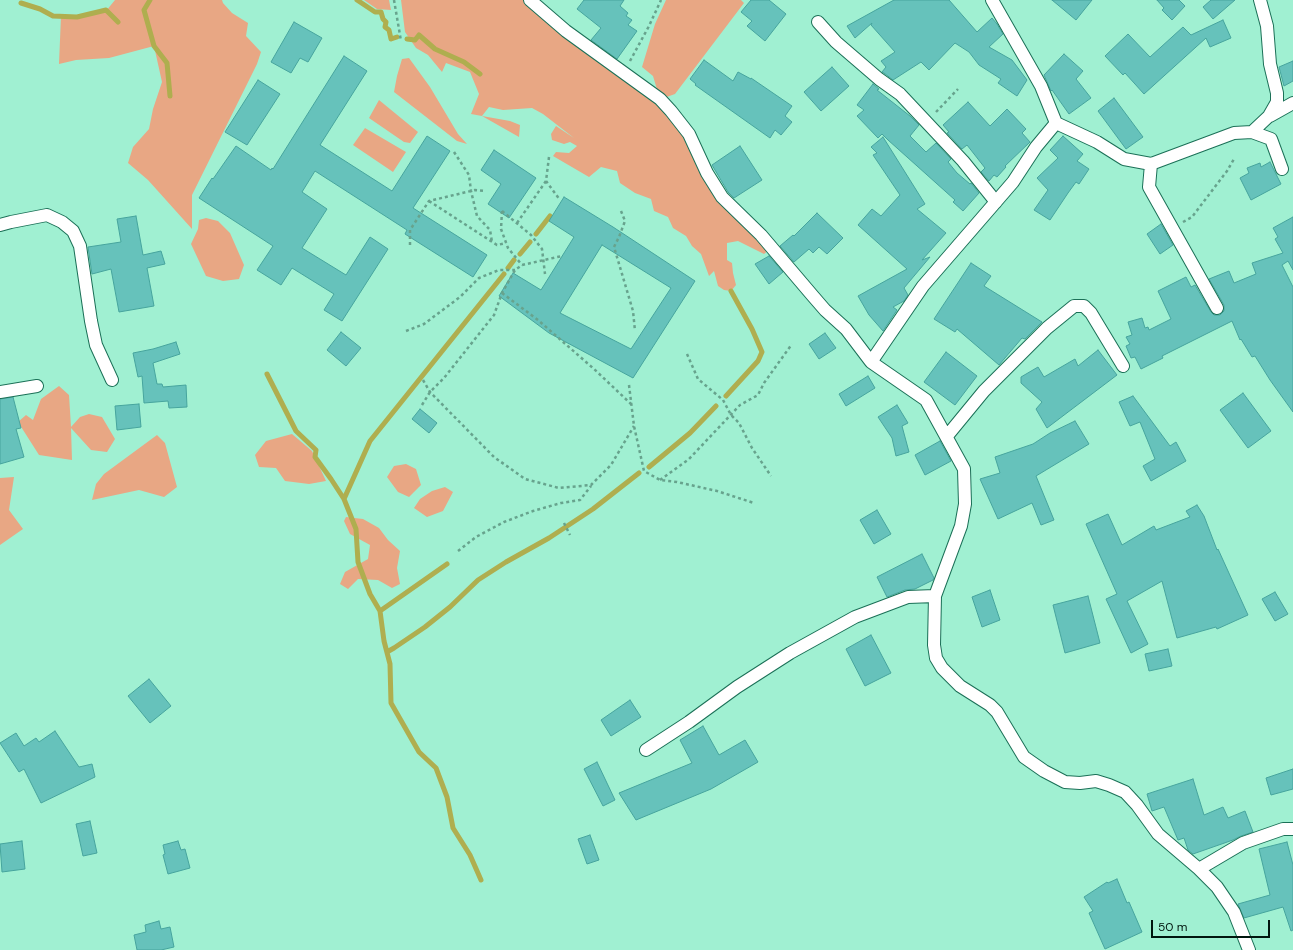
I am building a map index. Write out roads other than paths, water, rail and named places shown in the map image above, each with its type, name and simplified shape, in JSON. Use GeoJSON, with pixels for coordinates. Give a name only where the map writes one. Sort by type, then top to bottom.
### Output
{"type":"FeatureCollection","features":[{"type":"Feature","properties":{"kind":"street"},"geometry":{"type":"LineString","coordinates":[[530,0],[566,31],[660,99],[671,110],[689,134],[707,173],[722,197],[761,236],[812,295],[846,329],[871,362],[926,400],[964,469],[965,504],[961,526],[935,596],[934,645],[936,658],[942,668],[960,686],[983,700],[997,712],[1024,757],[1044,771],[1065,782],[1080,783],[1096,781],[1125,792],[1137,805],[1158,834],[1199,869],[1217,887],[1234,912],[1249,950]]}},
{"type":"Feature","properties":{"kind":"street"},"geometry":{"type":"LineString","coordinates":[[992,0],[1041,86],[1056,123],[1097,142],[1124,159],[1151,164],[1234,133],[1252,132],[1271,139],[1282,169]]}},
{"type":"Feature","properties":{"kind":"street"},"geometry":{"type":"LineString","coordinates":[[1260,0],[1267,26],[1270,64],[1277,93],[1277,102],[1269,116]]}},
{"type":"Feature","properties":{"kind":"street"},"geometry":{"type":"LineString","coordinates":[[818,22],[836,42],[879,79],[900,94],[963,161],[996,202]]}},
{"type":"Feature","properties":{"kind":"street"},"geometry":{"type":"LineString","coordinates":[[1252,132],[1269,116],[1293,103]]}},
{"type":"Feature","properties":{"kind":"street"},"geometry":{"type":"LineString","coordinates":[[871,362],[923,286],[1013,182],[1036,147],[1056,123]]}},
{"type":"Feature","properties":{"kind":"street"},"geometry":{"type":"LineString","coordinates":[[1151,164],[1150,187],[1217,308]]}},
{"type":"Feature","properties":{"kind":"street"},"geometry":{"type":"LineString","coordinates":[[0,225],[47,215],[62,222],[74,231],[80,246],[96,345],[112,380]]}},
{"type":"Feature","properties":{"kind":"street"},"geometry":{"type":"LineString","coordinates":[[947,436],[984,391],[1048,328],[1074,306],[1084,306],[1091,313],[1123,366]]}},
{"type":"Feature","properties":{"kind":"street"},"geometry":{"type":"LineString","coordinates":[[0,392],[37,386]]}},
{"type":"Feature","properties":{"kind":"street"},"geometry":{"type":"LineString","coordinates":[[646,750],[689,722],[737,687],[790,653],[849,620],[908,597],[935,596]]}},
{"type":"Feature","properties":{"kind":"street"},"geometry":{"type":"LineString","coordinates":[[1199,869],[1244,843],[1283,829],[1293,829]]}},
{"type":"Feature","properties":{"kind":"waterway"},"geometry":{"type":"LineString","coordinates":[[150,0],[144,10],[154,46],[167,63],[170,96]]}},
{"type":"Feature","properties":{"kind":"waterway"},"geometry":{"type":"LineString","coordinates":[[357,0],[375,12],[381,12],[383,19],[386,22],[385,27],[389,30],[391,39],[397,37]]}},
{"type":"Feature","properties":{"kind":"waterway"},"geometry":{"type":"LineString","coordinates":[[21,3],[40,9],[53,16],[77,17],[106,10],[118,22]]}},
{"type":"Feature","properties":{"kind":"waterway"},"geometry":{"type":"LineString","coordinates":[[407,39],[415,40],[419,35],[435,49],[464,62],[480,74]]}},
{"type":"Feature","properties":{"kind":"waterway"},"geometry":{"type":"LineString","coordinates":[[536,234],[550,216]]}},
{"type":"Feature","properties":{"kind":"waterway"},"geometry":{"type":"LineString","coordinates":[[520,254],[530,242]]}},
{"type":"Feature","properties":{"kind":"waterway"},"geometry":{"type":"LineString","coordinates":[[508,268],[514,260]]}},
{"type":"Feature","properties":{"kind":"waterway"},"geometry":{"type":"LineString","coordinates":[[344,499],[370,441],[504,274]]}},
{"type":"Feature","properties":{"kind":"waterway"},"geometry":{"type":"LineString","coordinates":[[726,396],[758,361],[762,352],[752,329],[731,291]]}},
{"type":"Feature","properties":{"kind":"waterway"},"geometry":{"type":"LineString","coordinates":[[267,374],[296,431],[316,450],[315,457],[344,499],[356,529],[358,562],[370,594],[380,611],[384,641],[390,664],[391,703],[419,752],[436,768],[447,797],[453,828],[470,855],[481,880]]}},
{"type":"Feature","properties":{"kind":"waterway"},"geometry":{"type":"LineString","coordinates":[[649,467],[690,433],[716,406]]}},
{"type":"Feature","properties":{"kind":"waterway"},"geometry":{"type":"LineString","coordinates":[[387,652],[425,627],[450,607],[478,580],[506,562],[549,538],[593,509],[639,473]]}},
{"type":"Feature","properties":{"kind":"waterway"},"geometry":{"type":"LineString","coordinates":[[380,611],[447,564]]}}]}
